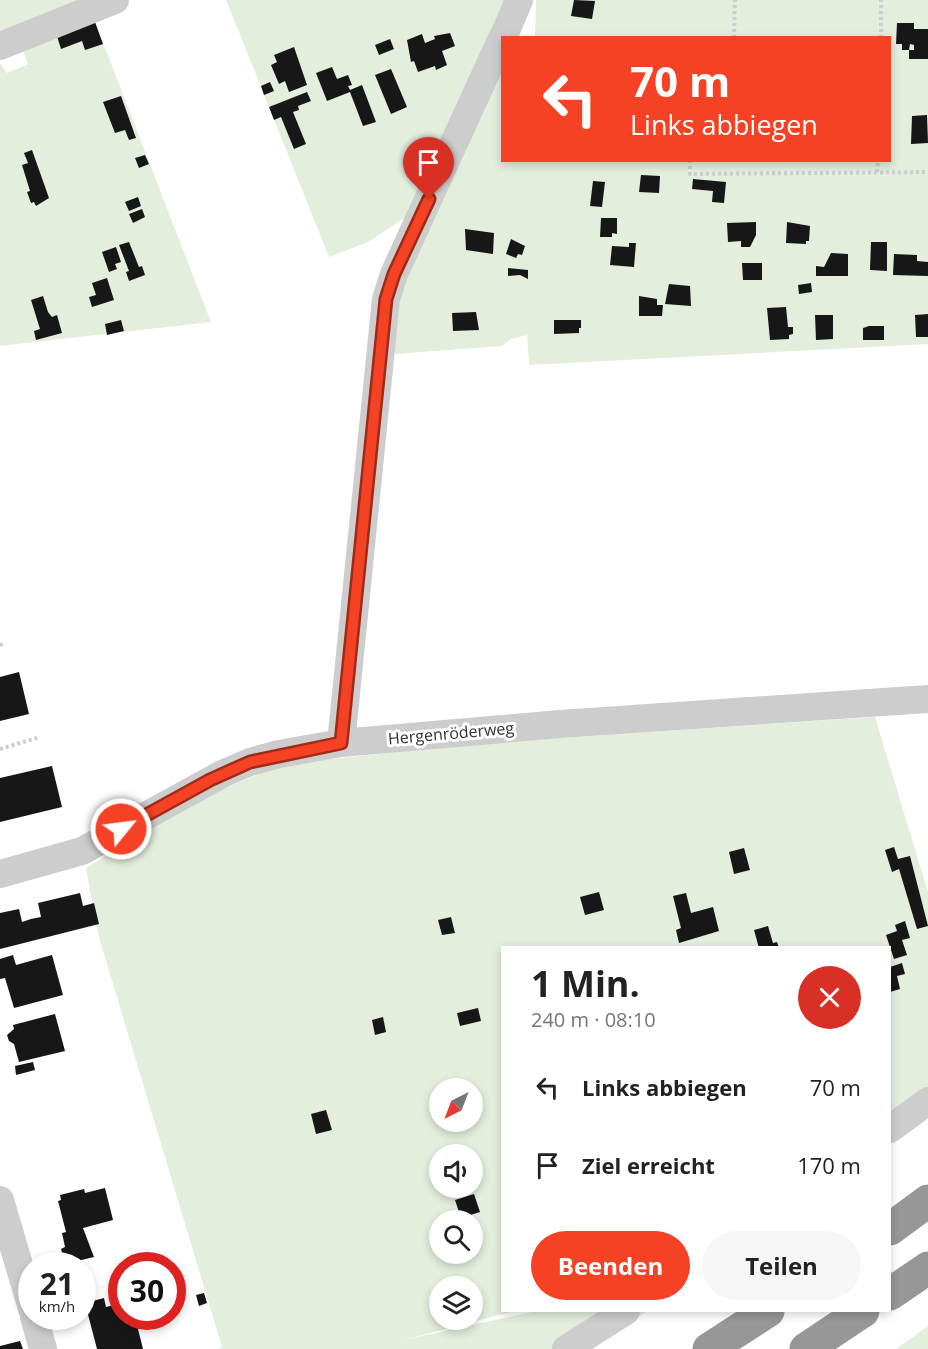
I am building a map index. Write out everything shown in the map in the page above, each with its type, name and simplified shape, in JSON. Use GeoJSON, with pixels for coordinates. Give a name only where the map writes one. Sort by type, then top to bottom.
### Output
{"type":"FeatureCollection","features":[{"type":"Feature","properties":{"kind":"highway"},"geometry":{"type":"LineString","coordinates":[[891,1228],[928,1201]]}},
{"type":"Feature","properties":{"kind":"highway"},"geometry":{"type":"LineString","coordinates":[[891,1293],[928,1268]]}},
{"type":"Feature","properties":{"kind":"highway"},"geometry":{"type":"LineString","coordinates":[[709,1349],[766,1312]]}},
{"type":"Feature","properties":{"kind":"highway"},"geometry":{"type":"LineString","coordinates":[[806,1349],[862,1312]]}},
{"type":"Feature","properties":{"kind":"street"},"geometry":{"type":"LineString","coordinates":[[0,46],[115,0]]}},
{"type":"Feature","properties":{"kind":"street"},"geometry":{"type":"LineString","coordinates":[[504,36],[519,0]]}},
{"type":"Feature","properties":{"kind":"street"},"geometry":{"type":"LineString","coordinates":[[341,743],[386,299],[394,274],[501,42]]}},
{"type":"Feature","properties":{"kind":"street","name":"Hergenröderweg"},"geometry":{"type":"LineString","coordinates":[[0,874],[82,851],[206,782],[250,762],[341,743],[572,723],[928,699]]}},
{"type":"Feature","properties":{"kind":"street"},"geometry":{"type":"LineString","coordinates":[[891,1128],[928,1101]]}},
{"type":"Feature","properties":{"kind":"street"},"geometry":{"type":"LineString","coordinates":[[0,1200],[18,1261]]}},
{"type":"Feature","properties":{"kind":"street"},"geometry":{"type":"LineString","coordinates":[[566,1349],[624,1312]]}},
{"type":"Feature","properties":{"kind":"street"},"geometry":{"type":"LineString","coordinates":[[38,1330],[43,1349]]}},
{"type":"Feature","properties":{"kind":"path"},"geometry":{"type":"LineString","coordinates":[[734,36],[735,0]]}},
{"type":"Feature","properties":{"kind":"path"},"geometry":{"type":"LineString","coordinates":[[881,0],[881,36]]}},
{"type":"Feature","properties":{"kind":"path"},"geometry":{"type":"LineString","coordinates":[[690,162],[690,174],[928,172]]}},
{"type":"Feature","properties":{"kind":"path"},"geometry":{"type":"LineString","coordinates":[[878,162],[878,172]]}},
{"type":"Feature","properties":{"kind":"path"},"geometry":{"type":"LineString","coordinates":[[0,749],[40,737]]}},
{"type":"Feature","properties":{"kind":"green space"},"geometry":{"type":"Polygon","coordinates":[[[0,0],[94,0],[0,38],[0,0]]]}},
{"type":"Feature","properties":{"kind":"green space"},"geometry":{"type":"Polygon","coordinates":[[[226,0],[509,0],[412,213],[368,242],[329,257],[226,0]]]}},
{"type":"Feature","properties":{"kind":"green space"},"geometry":{"type":"Polygon","coordinates":[[[536,0],[928,0],[928,344],[529,365],[527,335],[511,339],[502,346],[395,354],[390,346],[410,254],[501,73],[501,162],[891,162],[891,36],[535,36],[536,0]]]}},
{"type":"Feature","properties":{"kind":"green space"},"geometry":{"type":"Polygon","coordinates":[[[93,17],[211,322],[0,346],[0,63],[7,73],[28,64],[20,43],[93,17]]]}},
{"type":"Feature","properties":{"kind":"green space"},"geometry":{"type":"Polygon","coordinates":[[[875,717],[928,892],[928,1093],[891,1119],[891,946],[501,946],[501,1312],[510,1312],[483,1319],[483,1276],[429,1276],[429,1330],[442,1330],[404,1340],[450,1330],[483,1330],[483,1323],[531,1312],[646,1312],[592,1349],[217,1349],[222,1347],[98,934],[86,868],[202,798],[283,764],[487,743],[875,717]]]}},
{"type":"Feature","properties":{"kind":"green space"},"geometry":{"type":"Polygon","coordinates":[[[928,1326],[928,1349],[896,1349],[928,1326]]]}},
{"type":"Feature","properties":{"kind":"building"},"geometry":{"type":"Polygon","coordinates":[[[574,0],[595,1],[592,19],[571,16],[574,0]]]}},
{"type":"Feature","properties":{"kind":"building"},"geometry":{"type":"Polygon","coordinates":[[[95,22],[103,44],[85,50],[82,41],[61,49],[56,33],[95,22]]]}},
{"type":"Feature","properties":{"kind":"building"},"geometry":{"type":"Polygon","coordinates":[[[897,23],[914,23],[914,29],[928,29],[928,59],[909,59],[909,50],[902,50],[902,44],[896,44],[897,23]],[[910,44],[909,50],[914,50],[914,45],[910,44]]]}},
{"type":"Feature","properties":{"kind":"building"},"geometry":{"type":"Polygon","coordinates":[[[450,33],[455,46],[442,51],[447,65],[436,70],[435,66],[418,72],[414,61],[411,62],[407,40],[422,34],[425,43],[435,39],[434,36],[450,33]]]}},
{"type":"Feature","properties":{"kind":"building"},"geometry":{"type":"Polygon","coordinates":[[[390,39],[394,49],[379,55],[375,45],[390,39]]]}},
{"type":"Feature","properties":{"kind":"building"},"geometry":{"type":"Polygon","coordinates":[[[294,47],[307,85],[289,92],[285,81],[279,84],[271,65],[277,62],[274,55],[294,47]]]}},
{"type":"Feature","properties":{"kind":"building"},"geometry":{"type":"Polygon","coordinates":[[[332,67],[337,79],[348,75],[352,85],[348,86],[350,90],[362,85],[376,122],[363,126],[350,92],[327,101],[316,73],[332,67]]]}},
{"type":"Feature","properties":{"kind":"building"},"geometry":{"type":"Polygon","coordinates":[[[391,69],[407,107],[391,114],[375,75],[391,69]]]}},
{"type":"Feature","properties":{"kind":"building"},"geometry":{"type":"Polygon","coordinates":[[[270,82],[274,91],[264,95],[261,86],[270,82]]]}},
{"type":"Feature","properties":{"kind":"building"},"geometry":{"type":"Polygon","coordinates":[[[307,92],[311,101],[298,106],[299,110],[293,112],[306,144],[294,149],[281,117],[274,120],[269,107],[307,92]]]}},
{"type":"Feature","properties":{"kind":"building"},"geometry":{"type":"Polygon","coordinates":[[[121,96],[136,138],[129,140],[125,130],[115,133],[103,102],[121,96]]]}},
{"type":"Feature","properties":{"kind":"building"},"geometry":{"type":"Polygon","coordinates":[[[927,115],[928,143],[911,144],[912,116],[927,115]]]}},
{"type":"Feature","properties":{"kind":"building"},"geometry":{"type":"Polygon","coordinates":[[[32,150],[49,198],[36,206],[34,202],[31,203],[27,192],[30,191],[22,165],[28,163],[24,153],[32,150]]]}},
{"type":"Feature","properties":{"kind":"building"},"geometry":{"type":"Polygon","coordinates":[[[145,155],[149,164],[139,168],[135,158],[145,155]]]}},
{"type":"Feature","properties":{"kind":"building"},"geometry":{"type":"Polygon","coordinates":[[[641,175],[660,176],[659,193],[639,192],[641,175]]]}},
{"type":"Feature","properties":{"kind":"building"},"geometry":{"type":"Polygon","coordinates":[[[693,179],[726,182],[724,203],[712,202],[713,191],[692,189],[693,179]]]}},
{"type":"Feature","properties":{"kind":"building"},"geometry":{"type":"Polygon","coordinates":[[[593,181],[605,182],[602,207],[590,206],[593,181]]]}},
{"type":"Feature","properties":{"kind":"building"},"geometry":{"type":"Polygon","coordinates":[[[138,197],[141,206],[129,211],[125,202],[138,197]]]}},
{"type":"Feature","properties":{"kind":"building"},"geometry":{"type":"Polygon","coordinates":[[[142,209],[145,217],[133,223],[129,214],[142,209]]]}},
{"type":"Feature","properties":{"kind":"building"},"geometry":{"type":"Polygon","coordinates":[[[601,218],[617,218],[617,234],[612,233],[612,237],[600,237],[601,218]]]}},
{"type":"Feature","properties":{"kind":"building"},"geometry":{"type":"Polygon","coordinates":[[[756,222],[756,235],[750,247],[741,247],[741,241],[728,242],[727,223],[756,222]]]}},
{"type":"Feature","properties":{"kind":"building"},"geometry":{"type":"Polygon","coordinates":[[[787,222],[810,226],[809,241],[806,241],[806,244],[786,243],[787,222]]]}},
{"type":"Feature","properties":{"kind":"building"},"geometry":{"type":"Polygon","coordinates":[[[465,229],[494,233],[493,254],[466,250],[465,229]]]}},
{"type":"Feature","properties":{"kind":"building"},"geometry":{"type":"Polygon","coordinates":[[[511,239],[525,246],[522,255],[518,254],[516,258],[506,254],[511,239]]]}},
{"type":"Feature","properties":{"kind":"building"},"geometry":{"type":"Polygon","coordinates":[[[129,242],[139,267],[142,266],[145,275],[129,281],[126,272],[129,271],[119,245],[129,242]]]}},
{"type":"Feature","properties":{"kind":"building"},"geometry":{"type":"Polygon","coordinates":[[[871,242],[887,242],[887,271],[870,270],[871,242]]]}},
{"type":"Feature","properties":{"kind":"building"},"geometry":{"type":"Polygon","coordinates":[[[629,243],[636,243],[634,267],[610,265],[612,246],[629,247],[629,243]]]}},
{"type":"Feature","properties":{"kind":"building"},"geometry":{"type":"Polygon","coordinates":[[[116,247],[121,262],[115,264],[117,269],[109,272],[102,252],[116,247]]]}},
{"type":"Feature","properties":{"kind":"building"},"geometry":{"type":"Polygon","coordinates":[[[831,253],[848,254],[848,276],[816,276],[816,266],[824,267],[831,253]]]}},
{"type":"Feature","properties":{"kind":"building"},"geometry":{"type":"Polygon","coordinates":[[[894,254],[917,255],[917,261],[928,262],[928,276],[893,275],[894,254]]]}},
{"type":"Feature","properties":{"kind":"building"},"geometry":{"type":"Polygon","coordinates":[[[742,263],[762,263],[762,280],[743,280],[742,263]]]}},
{"type":"Feature","properties":{"kind":"building"},"geometry":{"type":"Polygon","coordinates":[[[508,268],[528,270],[528,279],[520,275],[508,276],[508,268]]]}},
{"type":"Feature","properties":{"kind":"building"},"geometry":{"type":"Polygon","coordinates":[[[107,278],[114,300],[92,307],[89,297],[96,295],[92,283],[107,278]]]}},
{"type":"Feature","properties":{"kind":"building"},"geometry":{"type":"Polygon","coordinates":[[[811,283],[812,292],[799,294],[798,285],[811,283]]]}},
{"type":"Feature","properties":{"kind":"building"},"geometry":{"type":"Polygon","coordinates":[[[669,284],[690,286],[691,306],[665,304],[669,284]]]}},
{"type":"Feature","properties":{"kind":"building"},"geometry":{"type":"Polygon","coordinates":[[[43,296],[48,312],[52,317],[57,315],[62,333],[36,340],[34,331],[40,329],[31,300],[43,296]]]}},
{"type":"Feature","properties":{"kind":"building"},"geometry":{"type":"Polygon","coordinates":[[[639,296],[657,299],[657,305],[663,305],[662,316],[639,316],[639,296]]]}},
{"type":"Feature","properties":{"kind":"building"},"geometry":{"type":"Polygon","coordinates":[[[786,307],[788,327],[793,327],[793,334],[789,335],[789,339],[770,340],[767,308],[786,307]]]}},
{"type":"Feature","properties":{"kind":"building"},"geometry":{"type":"Polygon","coordinates":[[[476,312],[479,330],[453,331],[452,313],[476,312]]]}},
{"type":"Feature","properties":{"kind":"building"},"geometry":{"type":"Polygon","coordinates":[[[928,314],[928,337],[916,337],[915,315],[928,314]]]}},
{"type":"Feature","properties":{"kind":"building"},"geometry":{"type":"Polygon","coordinates":[[[815,315],[833,315],[833,339],[816,340],[815,315]]]}},
{"type":"Feature","properties":{"kind":"building"},"geometry":{"type":"Polygon","coordinates":[[[121,320],[124,331],[107,335],[105,324],[121,320]]]}},
{"type":"Feature","properties":{"kind":"building"},"geometry":{"type":"Polygon","coordinates":[[[554,320],[581,320],[579,333],[554,334],[554,320]]]}},
{"type":"Feature","properties":{"kind":"building"},"geometry":{"type":"Polygon","coordinates":[[[884,326],[884,340],[863,340],[863,328],[884,326]]]}},
{"type":"Feature","properties":{"kind":"building"},"geometry":{"type":"Polygon","coordinates":[[[19,672],[29,714],[0,721],[0,677],[19,672]]]}},
{"type":"Feature","properties":{"kind":"building"},"geometry":{"type":"Polygon","coordinates":[[[52,766],[62,807],[0,822],[0,778],[52,766]]]}},
{"type":"Feature","properties":{"kind":"building"},"geometry":{"type":"Polygon","coordinates":[[[894,847],[898,859],[910,856],[928,926],[917,929],[899,869],[892,872],[885,850],[894,847]]]}},
{"type":"Feature","properties":{"kind":"building"},"geometry":{"type":"Polygon","coordinates":[[[744,848],[750,870],[734,874],[729,852],[744,848]]]}},
{"type":"Feature","properties":{"kind":"building"},"geometry":{"type":"Polygon","coordinates":[[[599,892],[604,910],[585,915],[580,897],[599,892]]]}},
{"type":"Feature","properties":{"kind":"building"},"geometry":{"type":"Polygon","coordinates":[[[80,893],[83,906],[94,903],[99,924],[0,949],[0,913],[19,909],[22,922],[41,917],[38,903],[80,893]]]}},
{"type":"Feature","properties":{"kind":"building"},"geometry":{"type":"Polygon","coordinates":[[[686,893],[691,913],[713,907],[719,931],[679,943],[676,930],[681,928],[673,896],[686,893]]]}},
{"type":"Feature","properties":{"kind":"building"},"geometry":{"type":"Polygon","coordinates":[[[451,917],[455,933],[442,935],[438,920],[451,917]]]}},
{"type":"Feature","properties":{"kind":"building"},"geometry":{"type":"Polygon","coordinates":[[[905,921],[910,938],[902,940],[907,955],[894,959],[886,935],[897,931],[895,925],[905,921]]]}},
{"type":"Feature","properties":{"kind":"building"},"geometry":{"type":"Polygon","coordinates":[[[768,926],[773,943],[777,942],[778,946],[758,946],[754,930],[768,926]]]}},
{"type":"Feature","properties":{"kind":"building"},"geometry":{"type":"Polygon","coordinates":[[[13,955],[16,965],[52,955],[63,995],[14,1008],[5,978],[0,979],[0,959],[13,955]]]}},
{"type":"Feature","properties":{"kind":"building"},"geometry":{"type":"Polygon","coordinates":[[[902,963],[905,974],[897,976],[900,989],[891,992],[891,967],[902,963]]]}},
{"type":"Feature","properties":{"kind":"building"},"geometry":{"type":"Polygon","coordinates":[[[478,1008],[481,1021],[460,1026],[457,1013],[478,1008]]]}},
{"type":"Feature","properties":{"kind":"building"},"geometry":{"type":"Polygon","coordinates":[[[55,1014],[65,1051],[19,1062],[14,1044],[9,1041],[7,1035],[14,1029],[13,1025],[55,1014]]]}},
{"type":"Feature","properties":{"kind":"building"},"geometry":{"type":"Polygon","coordinates":[[[383,1017],[386,1032],[375,1035],[372,1020],[383,1017]]]}},
{"type":"Feature","properties":{"kind":"building"},"geometry":{"type":"Polygon","coordinates":[[[33,1062],[35,1070],[16,1075],[15,1066],[33,1062]]]}},
{"type":"Feature","properties":{"kind":"building"},"geometry":{"type":"Polygon","coordinates":[[[326,1110],[332,1130],[316,1134],[311,1114],[326,1110]]]}},
{"type":"Feature","properties":{"kind":"building"},"geometry":{"type":"Polygon","coordinates":[[[105,1188],[113,1220],[83,1228],[92,1252],[62,1252],[61,1249],[65,1247],[62,1233],[66,1232],[58,1201],[61,1200],[60,1195],[84,1189],[85,1193],[105,1188]]]}},
{"type":"Feature","properties":{"kind":"building"},"geometry":{"type":"Polygon","coordinates":[[[475,1198],[479,1210],[458,1210],[455,1200],[475,1198]]]}},
{"type":"Feature","properties":{"kind":"building"},"geometry":{"type":"Polygon","coordinates":[[[204,1293],[207,1303],[199,1306],[196,1295],[204,1293]]]}},
{"type":"Feature","properties":{"kind":"building"},"geometry":{"type":"Polygon","coordinates":[[[104,1298],[106,1307],[108,1306],[108,1330],[138,1330],[143,1349],[97,1349],[92,1330],[96,1330],[96,1300],[104,1298]]]}},
{"type":"Feature","properties":{"kind":"building"},"geometry":{"type":"Polygon","coordinates":[[[20,1341],[23,1349],[0,1349],[0,1346],[20,1341]]]}},
{"type":"Feature","properties":{"kind":"route"},"geometry":{"type":"LineString","coordinates":[[121,829],[210,780],[250,762],[279,754],[341,743],[386,299],[394,274],[429,199]]}}]}
